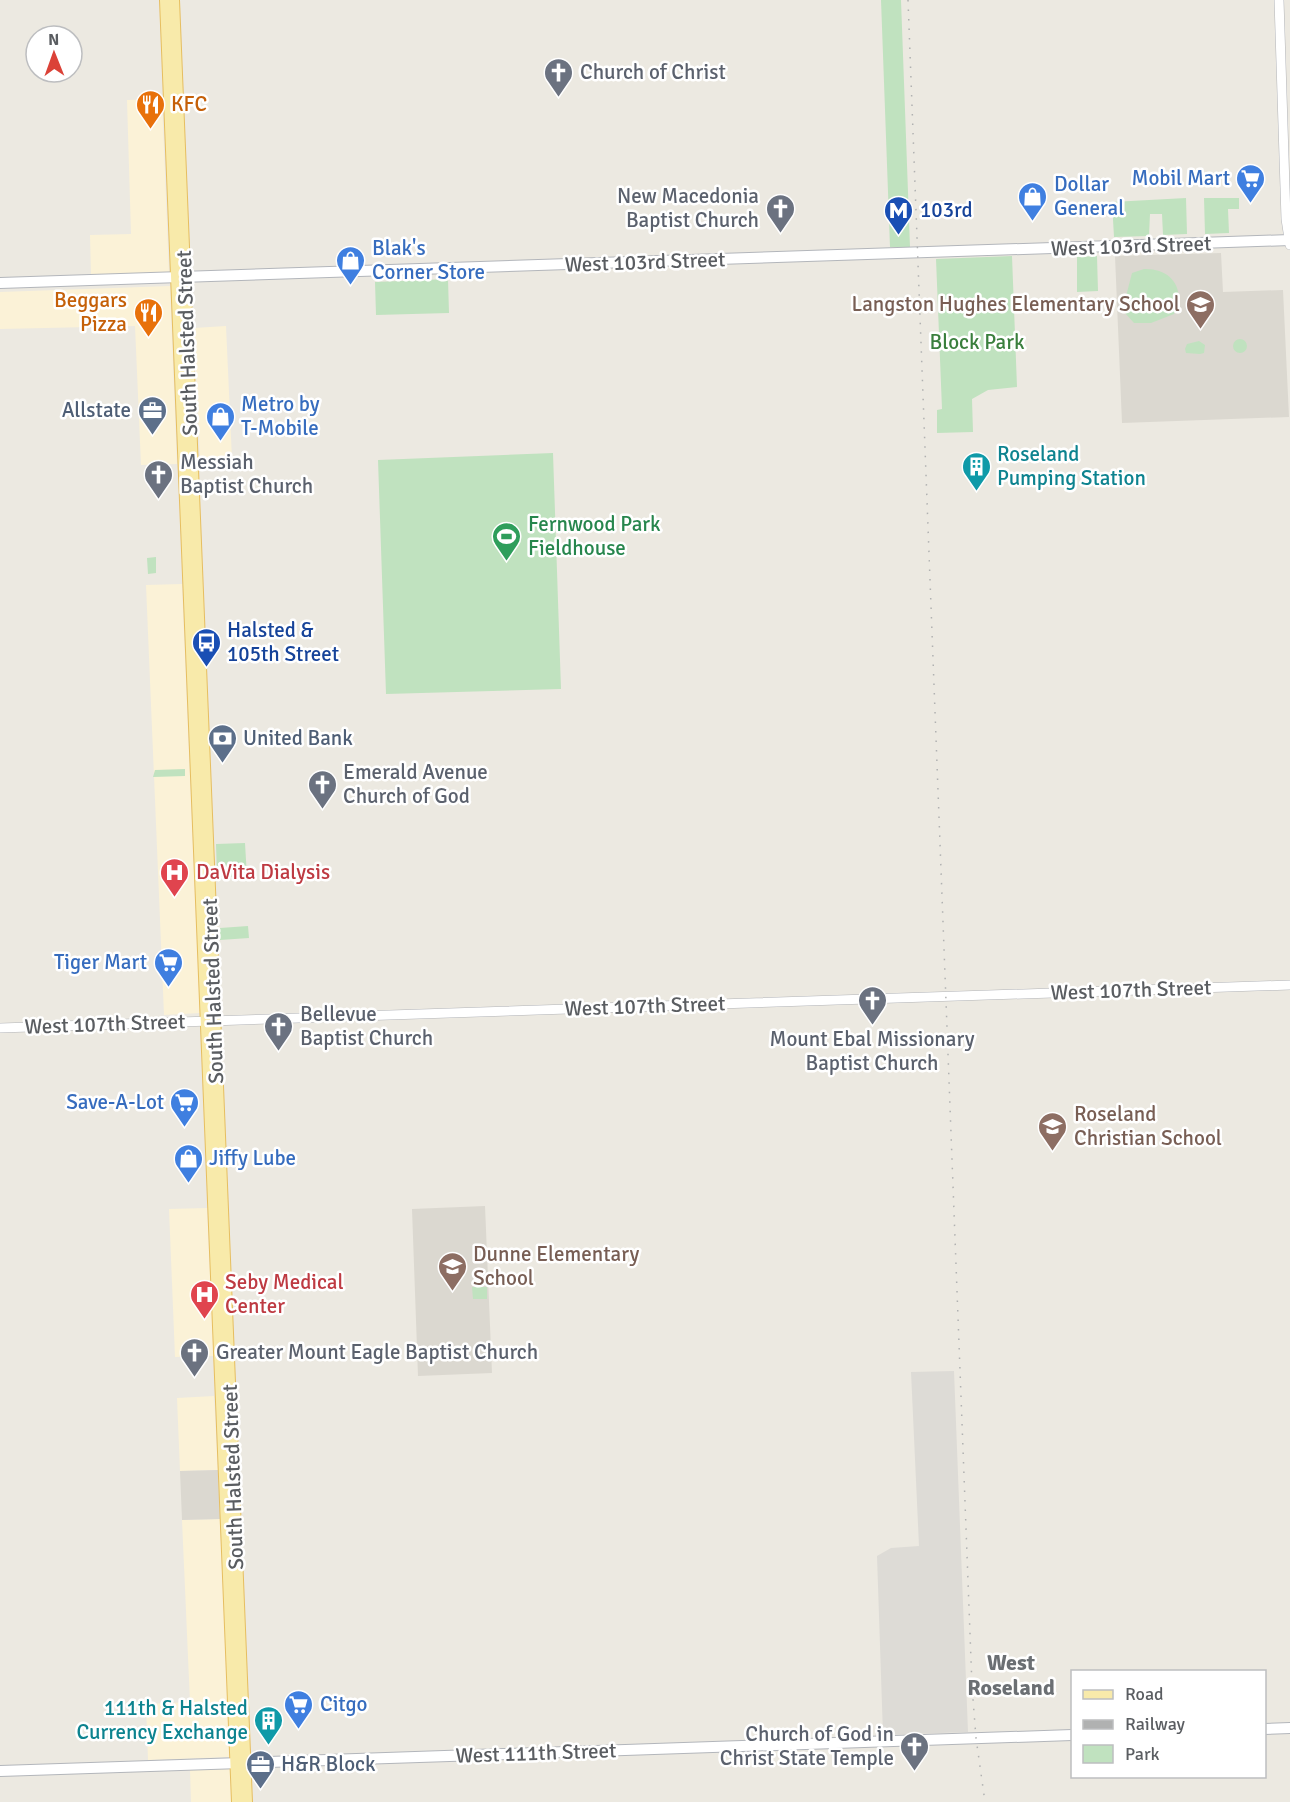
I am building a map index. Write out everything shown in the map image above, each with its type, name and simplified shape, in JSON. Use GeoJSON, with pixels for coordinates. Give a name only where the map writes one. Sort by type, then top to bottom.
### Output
{"type":"FeatureCollection","features":[{"type":"Feature","properties":{"kind":"main road","name":"South Halsted Street"},"geometry":{"type":"LineString","coordinates":[[165,0],[180,277]]}},
{"type":"Feature","properties":{"kind":"main road","name":"South Halsted Street"},"geometry":{"type":"LineString","coordinates":[[174,0],[180,277],[240,1763],[237,1802]]}},
{"type":"Feature","properties":{"kind":"main road","name":"West 103rd Street"},"geometry":{"type":"LineString","coordinates":[[0,283],[1290,242]]}},
{"type":"Feature","properties":{"kind":"main road"},"geometry":{"type":"LineString","coordinates":[[1266,1729],[1290,1728]]}},
{"type":"Feature","properties":{"kind":"main road","name":"West 111th Street"},"geometry":{"type":"LineString","coordinates":[[0,1771],[1071,1735]]}},
{"type":"Feature","properties":{"kind":"main road","name":"South Halsted Street"},"geometry":{"type":"LineString","coordinates":[[240,1763],[247,1802]]}},
{"type":"Feature","properties":{"kind":"street"},"geometry":{"type":"LineString","coordinates":[[1279,0],[1290,242]]}},
{"type":"Feature","properties":{"kind":"street","name":"West 107th Street"},"geometry":{"type":"LineString","coordinates":[[0,1028],[1290,985]]}},
{"type":"Feature","properties":{"kind":"shaded area"},"geometry":{"type":"Polygon","coordinates":[[[162,99],[169,273],[91,275],[90,235],[131,234],[127,100],[162,99]]]}},
{"type":"Feature","properties":{"kind":"shaded area","name":"Langston Hughes Elementary School"},"geometry":{"type":"Polygon","coordinates":[[[1221,253],[1223,292],[1283,290],[1289,417],[1122,423],[1115,256],[1221,253]]]}},
{"type":"Feature","properties":{"kind":"shaded area"},"geometry":{"type":"Polygon","coordinates":[[[170,286],[177,464],[141,465],[135,326],[0,329],[0,292],[170,286]]]}},
{"type":"Feature","properties":{"kind":"shaded area"},"geometry":{"type":"Polygon","coordinates":[[[226,326],[232,459],[200,460],[194,328],[226,326]]]}},
{"type":"Feature","properties":{"kind":"shaded area"},"geometry":{"type":"Polygon","coordinates":[[[182,584],[200,1013],[164,1015],[146,585],[182,584]]]}},
{"type":"Feature","properties":{"kind":"shaded area","name":"Dunne Elementary School"},"geometry":{"type":"Polygon","coordinates":[[[485,1206],[492,1373],[418,1376],[412,1209],[485,1206]]]}},
{"type":"Feature","properties":{"kind":"shaded area"},"geometry":{"type":"Polygon","coordinates":[[[207,1208],[214,1356],[175,1357],[169,1209],[207,1208]]]}},
{"type":"Feature","properties":{"kind":"shaded area"},"geometry":{"type":"Polygon","coordinates":[[[954,1371],[968,1732],[883,1735],[877,1556],[891,1548],[919,1546],[911,1372],[954,1371]]]}},
{"type":"Feature","properties":{"kind":"shaded area"},"geometry":{"type":"Polygon","coordinates":[[[214,1396],[218,1470],[180,1471],[177,1398],[214,1396]]]}},
{"type":"Feature","properties":{"kind":"shaded area"},"geometry":{"type":"Polygon","coordinates":[[[218,1470],[220,1519],[182,1520],[180,1471],[218,1470]]]}},
{"type":"Feature","properties":{"kind":"shaded area"},"geometry":{"type":"Polygon","coordinates":[[[220,1519],[230,1757],[148,1760],[146,1704],[190,1702],[182,1520],[220,1519]]]}},
{"type":"Feature","properties":{"kind":"shaded area"},"geometry":{"type":"Polygon","coordinates":[[[230,1769],[232,1802],[191,1802],[190,1770],[230,1769]]]}},
{"type":"Feature","properties":{"kind":"green space"},"geometry":{"type":"Polygon","coordinates":[[[881,0],[901,0],[910,247],[890,247],[881,0]]]}},
{"type":"Feature","properties":{"kind":"green space"},"geometry":{"type":"Polygon","coordinates":[[[1186,198],[1187,234],[1163,235],[1162,214],[1150,214],[1149,236],[1114,237],[1112,202],[1186,198]]]}},
{"type":"Feature","properties":{"kind":"green space"},"geometry":{"type":"Polygon","coordinates":[[[1204,198],[1239,198],[1239,209],[1228,209],[1229,233],[1205,234],[1204,198]]]}},
{"type":"Feature","properties":{"kind":"green space","name":"Block Park"},"geometry":{"type":"Polygon","coordinates":[[[1012,256],[1017,387],[988,390],[972,399],[973,432],[937,433],[937,410],[942,409],[936,259],[1012,256]]]}},
{"type":"Feature","properties":{"kind":"green space"},"geometry":{"type":"Polygon","coordinates":[[[1097,256],[1098,291],[1077,292],[1077,257],[1097,256]]]}},
{"type":"Feature","properties":{"kind":"green space"},"geometry":{"type":"Polygon","coordinates":[[[1144,269],[1162,272],[1169,276],[1177,289],[1178,305],[1174,314],[1151,323],[1134,323],[1125,313],[1125,300],[1132,273],[1144,269]]]}},
{"type":"Feature","properties":{"kind":"green space"},"geometry":{"type":"Polygon","coordinates":[[[448,279],[449,313],[376,315],[375,282],[448,279]]]}},
{"type":"Feature","properties":{"kind":"green space"},"geometry":{"type":"Polygon","coordinates":[[[1240,339],[1245,341],[1247,346],[1245,351],[1240,353],[1235,351],[1233,346],[1235,341],[1240,339]]]}},
{"type":"Feature","properties":{"kind":"green space"},"geometry":{"type":"Polygon","coordinates":[[[1199,341],[1205,345],[1204,353],[1186,353],[1187,344],[1199,341]]]}},
{"type":"Feature","properties":{"kind":"green space"},"geometry":{"type":"Polygon","coordinates":[[[553,453],[561,689],[386,694],[378,460],[553,453]]]}},
{"type":"Feature","properties":{"kind":"green space"},"geometry":{"type":"Polygon","coordinates":[[[156,557],[156,573],[148,574],[147,558],[156,557]]]}},
{"type":"Feature","properties":{"kind":"green space"},"geometry":{"type":"Polygon","coordinates":[[[185,769],[185,776],[153,777],[155,770],[185,769]]]}},
{"type":"Feature","properties":{"kind":"green space"},"geometry":{"type":"Polygon","coordinates":[[[245,843],[247,877],[217,877],[216,844],[245,843]]]}},
{"type":"Feature","properties":{"kind":"green space"},"geometry":{"type":"Polygon","coordinates":[[[248,926],[249,938],[220,940],[220,928],[248,926]]]}},
{"type":"Feature","properties":{"kind":"green space"},"geometry":{"type":"Polygon","coordinates":[[[472,1287],[487,1287],[487,1299],[473,1299],[472,1287]]]}},
{"type":"Feature","properties":{"kind":"railway"},"geometry":{"type":"LineString","coordinates":[[908,0],[972,1686],[976,1738],[985,1802]]}},
{"type":"Feature","properties":{"kind":"place","name":"Church of Christ"},"geometry":{"type":"Point","coordinates":[559,98]}},
{"type":"Feature","properties":{"kind":"place","name":"KFC"},"geometry":{"type":"Point","coordinates":[150,130]}},
{"type":"Feature","properties":{"kind":"place","name":"Mobil Mart"},"geometry":{"type":"Point","coordinates":[1251,204]}},
{"type":"Feature","properties":{"kind":"place","name":"Dollar General"},"geometry":{"type":"Point","coordinates":[1033,222]}},
{"type":"Feature","properties":{"kind":"place","name":"New Macedonia Baptist Church"},"geometry":{"type":"Point","coordinates":[780,234]}},
{"type":"Feature","properties":{"kind":"place","name":"103rd"},"geometry":{"type":"Point","coordinates":[899,236]}},
{"type":"Feature","properties":{"kind":"place","name":"Blak's Corner Store"},"geometry":{"type":"Point","coordinates":[351,286]}},
{"type":"Feature","properties":{"kind":"place","name":"Langston Hughes Elementary School"},"geometry":{"type":"Point","coordinates":[1201,330]}},
{"type":"Feature","properties":{"kind":"place","name":"Beggars Pizza"},"geometry":{"type":"Point","coordinates":[148,338]}},
{"type":"Feature","properties":{"kind":"place","name":"Allstate"},"geometry":{"type":"Point","coordinates":[152,436]}},
{"type":"Feature","properties":{"kind":"place","name":"Metro by T-Mobile"},"geometry":{"type":"Point","coordinates":[220,442]}},
{"type":"Feature","properties":{"kind":"place","name":"Roseland Pumping Station"},"geometry":{"type":"Point","coordinates":[976,492]}},
{"type":"Feature","properties":{"kind":"place","name":"Messiah Baptist Church"},"geometry":{"type":"Point","coordinates":[159,500]}},
{"type":"Feature","properties":{"kind":"place","name":"Fernwood Park Fieldhouse"},"geometry":{"type":"Point","coordinates":[507,562]}},
{"type":"Feature","properties":{"kind":"place","name":"Halsted & 105th Street"},"geometry":{"type":"Point","coordinates":[206,668]}},
{"type":"Feature","properties":{"kind":"place","name":"United Bank"},"geometry":{"type":"Point","coordinates":[222,764]}},
{"type":"Feature","properties":{"kind":"place","name":"Emerald Avenue Church of God"},"geometry":{"type":"Point","coordinates":[322,810]}},
{"type":"Feature","properties":{"kind":"place","name":"DaVita Dialysis"},"geometry":{"type":"Point","coordinates":[175,898]}},
{"type":"Feature","properties":{"kind":"place","name":"Tiger Mart"},"geometry":{"type":"Point","coordinates":[168,988]}},
{"type":"Feature","properties":{"kind":"place","name":"Mount Ebal Missionary Baptist Church"},"geometry":{"type":"Point","coordinates":[872,1026]}},
{"type":"Feature","properties":{"kind":"place","name":"Bellevue Baptist Church"},"geometry":{"type":"Point","coordinates":[279,1052]}},
{"type":"Feature","properties":{"kind":"place","name":"Save-A-Lot"},"geometry":{"type":"Point","coordinates":[185,1128]}},
{"type":"Feature","properties":{"kind":"place","name":"Roseland Christian School"},"geometry":{"type":"Point","coordinates":[1053,1152]}},
{"type":"Feature","properties":{"kind":"place","name":"Jiffy Lube"},"geometry":{"type":"Point","coordinates":[188,1184]}},
{"type":"Feature","properties":{"kind":"place","name":"Dunne Elementary School"},"geometry":{"type":"Point","coordinates":[452,1292]}},
{"type":"Feature","properties":{"kind":"place","name":"Seby Medical Center"},"geometry":{"type":"Point","coordinates":[204,1320]}},
{"type":"Feature","properties":{"kind":"place","name":"Greater Mount Eagle Baptist Church"},"geometry":{"type":"Point","coordinates":[195,1378]}},
{"type":"Feature","properties":{"kind":"place","name":"Citgo"},"geometry":{"type":"Point","coordinates":[299,1730]}},
{"type":"Feature","properties":{"kind":"place","name":"111th & Halsted Currency Exchange"},"geometry":{"type":"Point","coordinates":[269,1746]}},
{"type":"Feature","properties":{"kind":"place","name":"Church of God in Christ State Temple"},"geometry":{"type":"Point","coordinates":[915,1772]}},
{"type":"Feature","properties":{"kind":"place","name":"H&R Block"},"geometry":{"type":"Point","coordinates":[260,1790]}},
{"type":"Feature","properties":{"kind":"district","name":"West Roseland"},"geometry":{"type":"Point","coordinates":[1011,1674]}}]}
